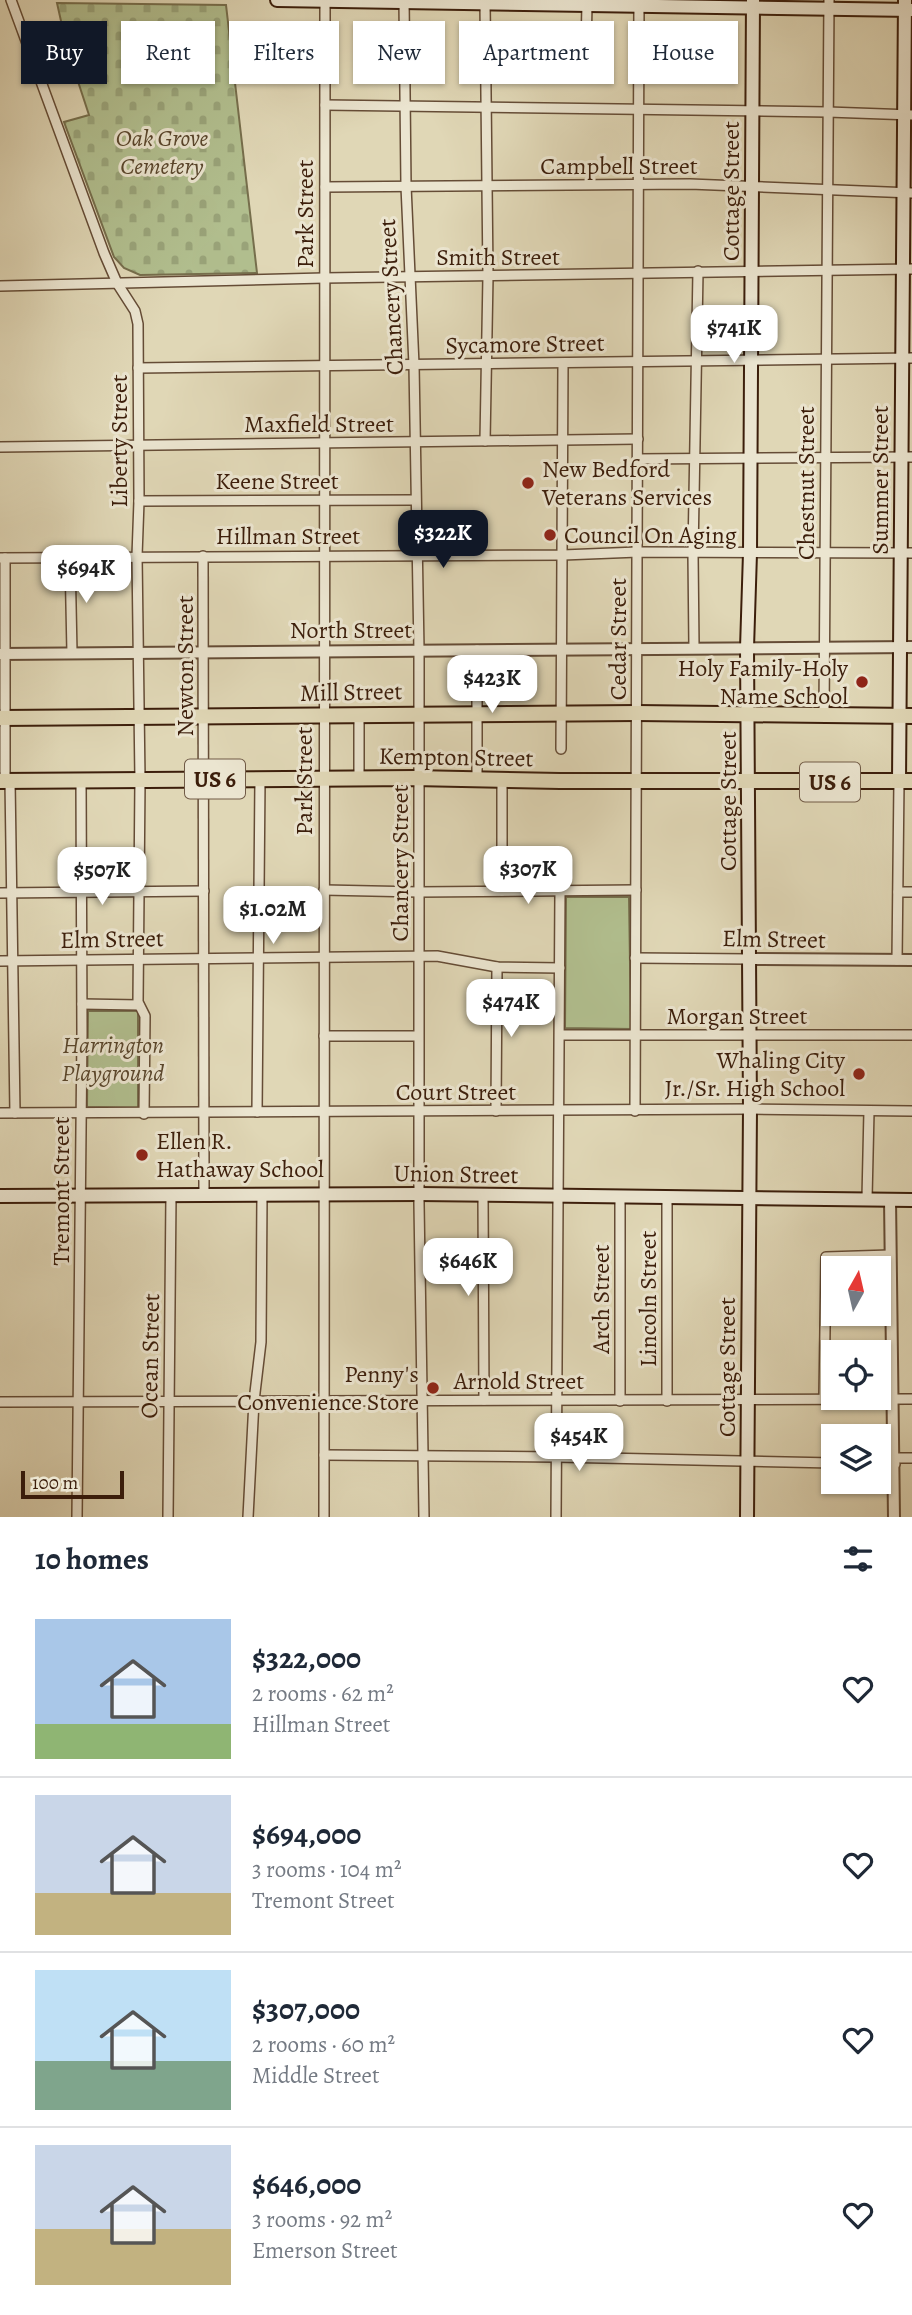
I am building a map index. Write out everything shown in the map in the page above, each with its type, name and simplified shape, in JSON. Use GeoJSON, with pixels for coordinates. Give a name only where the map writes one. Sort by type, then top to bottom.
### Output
{"type":"FeatureCollection","features":[{"type":"Feature","properties":{"kind":"main road"},"geometry":{"type":"LineString","coordinates":[[277,0],[907,6]]}},
{"type":"Feature","properties":{"kind":"main road","name":"Cottage Street"},"geometry":{"type":"LineString","coordinates":[[747,1517],[750,1035],[747,648],[750,553],[753,3]]}},
{"type":"Feature","properties":{"kind":"main road","name":"Summer Street"},"geometry":{"type":"LineString","coordinates":[[906,781],[907,6]]}},
{"type":"Feature","properties":{"kind":"main road","name":"Mill Street"},"geometry":{"type":"LineString","coordinates":[[3,718],[561,713],[906,716]]}},
{"type":"Feature","properties":{"kind":"main road","name":"Kempton Street"},"geometry":{"type":"LineString","coordinates":[[5,781],[324,778],[906,781]]}},
{"type":"Feature","properties":{"kind":"main road","name":"Union Street"},"geometry":{"type":"LineString","coordinates":[[0,1196],[419,1194],[912,1200]]}},
{"type":"Feature","properties":{"kind":"street","name":"Liberty Street"},"geometry":{"type":"LineString","coordinates":[[11,0],[99,241],[117,283],[136,315],[140,717],[138,960],[139,1005],[145,1019],[144,1114]]}},
{"type":"Feature","properties":{"kind":"street","name":"Park Street"},"geometry":{"type":"LineString","coordinates":[[317,1],[325,106],[324,1517]]}},
{"type":"Feature","properties":{"kind":"street","name":"Chancery Street"},"geometry":{"type":"LineString","coordinates":[[404,1],[405,186],[414,365],[419,650],[418,1036],[424,1517]]}},
{"type":"Feature","properties":{"kind":"street"},"geometry":{"type":"LineString","coordinates":[[485,1],[488,276],[485,440]]}},
{"type":"Feature","properties":{"kind":"street","name":"Cedar Street"},"geometry":{"type":"LineString","coordinates":[[635,1111],[639,2]]}},
{"type":"Feature","properties":{"kind":"street"},"geometry":{"type":"LineString","coordinates":[[587,4],[587,21]]}},
{"type":"Feature","properties":{"kind":"street","name":"Chestnut Street"},"geometry":{"type":"LineString","coordinates":[[824,715],[829,4]]}},
{"type":"Feature","properties":{"kind":"street"},"geometry":{"type":"LineString","coordinates":[[325,106],[908,115]]}},
{"type":"Feature","properties":{"kind":"street","name":"Campbell Street"},"geometry":{"type":"LineString","coordinates":[[325,187],[640,184],[908,192]]}},
{"type":"Feature","properties":{"kind":"street","name":"Smith Street"},"geometry":{"type":"LineString","coordinates":[[0,286],[907,269]]}},
{"type":"Feature","properties":{"kind":"street"},"geometry":{"type":"LineString","coordinates":[[694,648],[692,554],[698,271]]}},
{"type":"Feature","properties":{"kind":"street","name":"Sycamore Street"},"geometry":{"type":"LineString","coordinates":[[138,368],[907,358]]}},
{"type":"Feature","properties":{"kind":"street"},"geometry":{"type":"LineString","coordinates":[[561,749],[563,363]]}},
{"type":"Feature","properties":{"kind":"street","name":"Maxfield Street"},"geometry":{"type":"LineString","coordinates":[[0,447],[638,439]]}},
{"type":"Feature","properties":{"kind":"street"},"geometry":{"type":"LineString","coordinates":[[638,459],[907,457]]}},
{"type":"Feature","properties":{"kind":"street","name":"Keene Street"},"geometry":{"type":"LineString","coordinates":[[139,501],[415,500]]}},
{"type":"Feature","properties":{"kind":"street","name":"Hillman Street"},"geometry":{"type":"LineString","coordinates":[[2,558],[563,555],[638,552],[906,553]]}},
{"type":"Feature","properties":{"kind":"street","name":"Newton Street"},"geometry":{"type":"LineString","coordinates":[[204,556],[204,1195]]}},
{"type":"Feature","properties":{"kind":"street"},"geometry":{"type":"LineString","coordinates":[[71,557],[72,653]]}},
{"type":"Feature","properties":{"kind":"street"},"geometry":{"type":"LineString","coordinates":[[2,558],[3,718],[12,893],[15,1113]]}},
{"type":"Feature","properties":{"kind":"street","name":"North Street"},"geometry":{"type":"LineString","coordinates":[[3,653],[906,647]]}},
{"type":"Feature","properties":{"kind":"street"},"geometry":{"type":"LineString","coordinates":[[477,650],[477,780]]}},
{"type":"Feature","properties":{"kind":"street"},"geometry":{"type":"LineString","coordinates":[[359,715],[359,779]]}},
{"type":"Feature","properties":{"kind":"street"},"geometry":{"type":"LineString","coordinates":[[257,1112],[260,779]]}},
{"type":"Feature","properties":{"kind":"street","name":"Tremont Street"},"geometry":{"type":"LineString","coordinates":[[77,1517],[82,1004],[81,780]]}},
{"type":"Feature","properties":{"kind":"street"},"geometry":{"type":"LineString","coordinates":[[502,780],[502,891]]}},
{"type":"Feature","properties":{"kind":"street","name":"Summer Street"},"geometry":{"type":"LineString","coordinates":[[897,960],[898,892],[906,781]]}},
{"type":"Feature","properties":{"kind":"street"},"geometry":{"type":"LineString","coordinates":[[324,890],[636,890]]}},
{"type":"Feature","properties":{"kind":"street"},"geometry":{"type":"LineString","coordinates":[[0,893],[204,891]]}},
{"type":"Feature","properties":{"kind":"street"},"geometry":{"type":"LineString","coordinates":[[556,1517],[560,891]]}},
{"type":"Feature","properties":{"kind":"street"},"geometry":{"type":"LineString","coordinates":[[898,892],[912,892]]}},
{"type":"Feature","properties":{"kind":"street","name":"Elm Street"},"geometry":{"type":"LineString","coordinates":[[0,961],[419,956],[449,957],[497,967],[560,968]]}},
{"type":"Feature","properties":{"kind":"street","name":"Elm Street"},"geometry":{"type":"LineString","coordinates":[[635,958],[912,960]]}},
{"type":"Feature","properties":{"kind":"street"},"geometry":{"type":"LineString","coordinates":[[496,1111],[497,967]]}},
{"type":"Feature","properties":{"kind":"street"},"geometry":{"type":"LineString","coordinates":[[82,1004],[139,1005]]}},
{"type":"Feature","properties":{"kind":"street","name":"Morgan Street"},"geometry":{"type":"LineString","coordinates":[[561,1035],[912,1035]]}},
{"type":"Feature","properties":{"kind":"street"},"geometry":{"type":"LineString","coordinates":[[324,1036],[418,1036]]}},
{"type":"Feature","properties":{"kind":"street","name":"Court Street"},"geometry":{"type":"LineString","coordinates":[[0,1113],[750,1109],[912,1111]]}},
{"type":"Feature","properties":{"kind":"street"},"geometry":{"type":"LineString","coordinates":[[867,1198],[869,1111]]}},
{"type":"Feature","properties":{"kind":"street","name":"Ocean Street"},"geometry":{"type":"LineString","coordinates":[[168,1517],[171,1195]]}},
{"type":"Feature","properties":{"kind":"street"},"geometry":{"type":"LineString","coordinates":[[248,1517],[254,1401],[261,1342],[262,1195]]}},
{"type":"Feature","properties":{"kind":"street"},"geometry":{"type":"LineString","coordinates":[[483,1195],[484,1401]]}},
{"type":"Feature","properties":{"kind":"street","name":"Arch Street"},"geometry":{"type":"LineString","coordinates":[[620,1197],[620,1401]]}},
{"type":"Feature","properties":{"kind":"street","name":"Lincoln Street"},"geometry":{"type":"LineString","coordinates":[[667,1197],[667,1401]]}},
{"type":"Feature","properties":{"kind":"street"},"geometry":{"type":"LineString","coordinates":[[890,1199],[894,1517]]}},
{"type":"Feature","properties":{"kind":"street"},"geometry":{"type":"LineString","coordinates":[[825,1340],[826,1257],[890,1255]]}},
{"type":"Feature","properties":{"kind":"street","name":"Arnold Street"},"geometry":{"type":"LineString","coordinates":[[891,1400],[912,1399]]}},
{"type":"Feature","properties":{"kind":"street","name":"Arnold Street"},"geometry":{"type":"LineString","coordinates":[[0,1402],[821,1401]]}},
{"type":"Feature","properties":{"kind":"street"},"geometry":{"type":"LineString","coordinates":[[324,1455],[821,1464]]}},
{"type":"Feature","properties":{"kind":"street"},"geometry":{"type":"LineString","coordinates":[[891,1462],[912,1458]]}},
{"type":"Feature","properties":{"kind":"green space","name":"Oak Grove Cemetery"},"geometry":{"type":"Polygon","coordinates":[[[57,3],[226,5],[229,84],[235,84],[257,273],[140,275],[124,268],[114,257],[64,122],[89,115],[79,84],[107,84],[107,21],[61,21],[57,3]]]}},
{"type":"Feature","properties":{"kind":"green space"},"geometry":{"type":"Polygon","coordinates":[[[566,897],[629,897],[631,1029],[565,1028],[566,897]]]}},
{"type":"Feature","properties":{"kind":"green space","name":"Harrington Playground"},"geometry":{"type":"Polygon","coordinates":[[[88,1011],[138,1011],[138,1108],[87,1107],[88,1011]]]}},
{"type":"Feature","properties":{"kind":"place","name":"New Bedford Veterans Services"},"geometry":{"type":"Point","coordinates":[528,483]}},
{"type":"Feature","properties":{"kind":"place","name":"Council On Aging"},"geometry":{"type":"Point","coordinates":[550,535]}},
{"type":"Feature","properties":{"kind":"place","name":"Holy Family-Holy Name School"},"geometry":{"type":"Point","coordinates":[862,682]}},
{"type":"Feature","properties":{"kind":"place","name":"Whaling City Jr./Sr. High School"},"geometry":{"type":"Point","coordinates":[859,1074]}},
{"type":"Feature","properties":{"kind":"place","name":"Ellen R. Hathaway School"},"geometry":{"type":"Point","coordinates":[142,1155]}},
{"type":"Feature","properties":{"kind":"place","name":"Penny's Convenience Store"},"geometry":{"type":"Point","coordinates":[433,1388]}}]}
